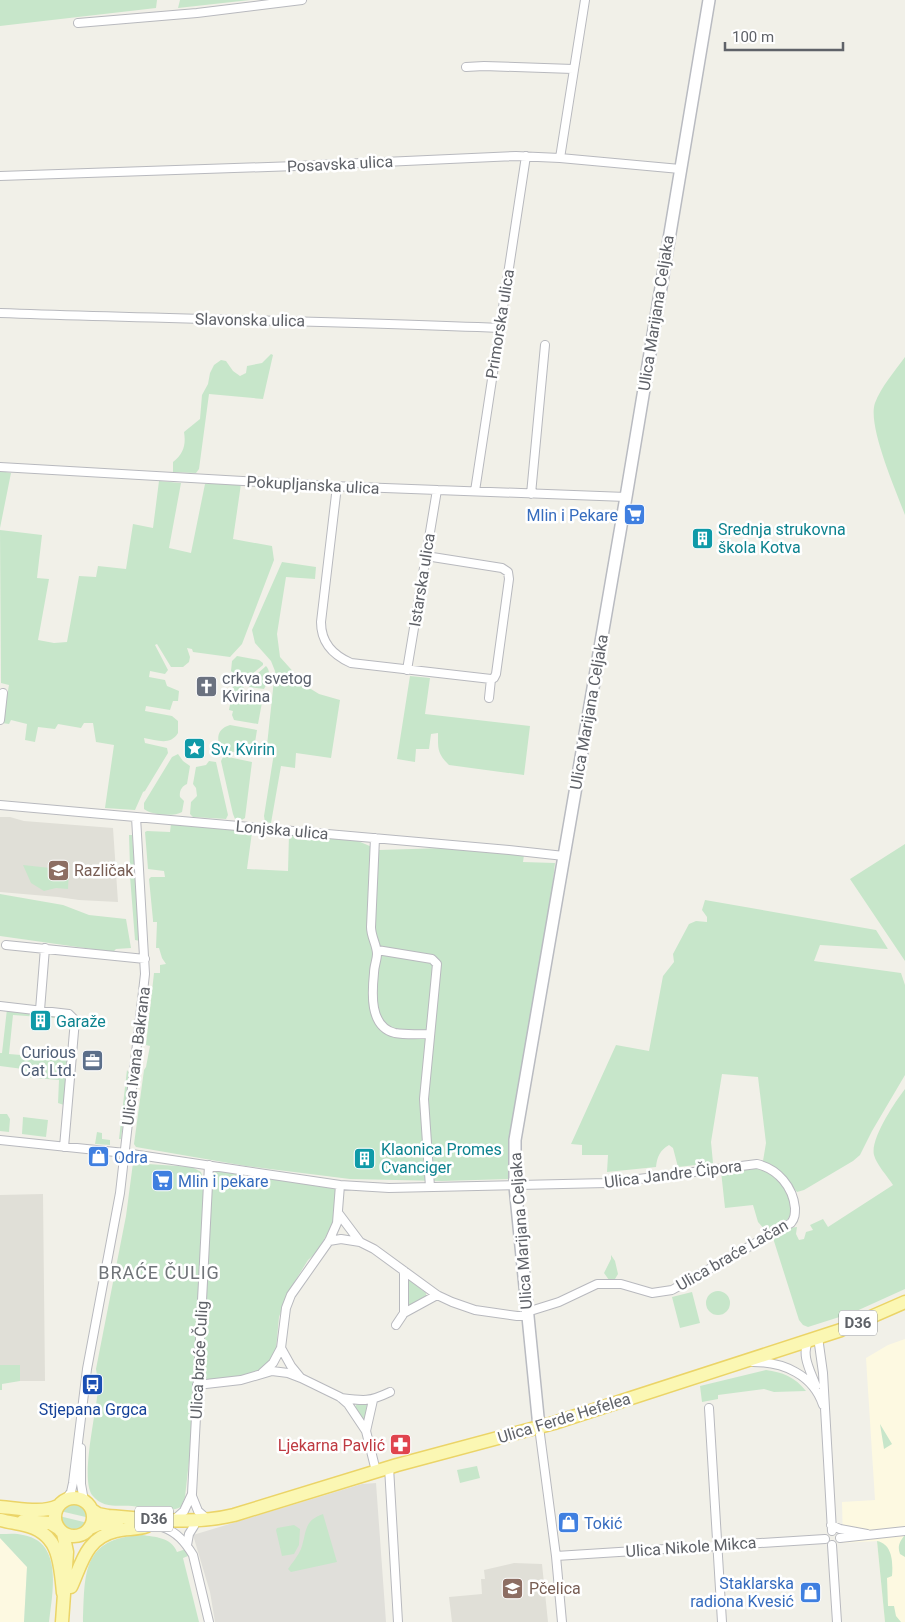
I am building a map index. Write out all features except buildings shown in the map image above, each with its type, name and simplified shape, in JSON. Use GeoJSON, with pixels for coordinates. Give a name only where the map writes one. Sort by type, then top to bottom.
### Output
{"type":"FeatureCollection","features":[{"type":"Feature","properties":{"kind":"main road","name":"Ulica Marijana Celjaka"},"geometry":{"type":"LineString","coordinates":[[540,1427],[515,1186],[515,1140],[626,497],[709,0]]}},
{"type":"Feature","properties":{"kind":"main road","name":"Ulica Ferde Hefelea"},"geometry":{"type":"LineString","coordinates":[[212,1518],[251,1510],[389,1467],[540,1427],[813,1339],[860,1322],[905,1302]]}},
{"type":"Feature","properties":{"kind":"main road","name":"D36"},"geometry":{"type":"LineString","coordinates":[[0,1507],[53,1509],[62,1503],[76,1498],[98,1514],[108,1516],[194,1526],[212,1518]]}},
{"type":"Feature","properties":{"kind":"main road"},"geometry":{"type":"LineString","coordinates":[[62,1503],[54,1517],[65,1539],[67,1552],[67,1590],[64,1622]]}},
{"type":"Feature","properties":{"kind":"main road"},"geometry":{"type":"LineString","coordinates":[[67,1590],[76,1546],[86,1532],[93,1517],[88,1506]]}},
{"type":"Feature","properties":{"kind":"main road","name":"D36"},"geometry":{"type":"LineString","coordinates":[[0,1520],[54,1524],[60,1531],[72,1536],[86,1532],[94,1525],[147,1526],[212,1518]]}},
{"type":"Feature","properties":{"kind":"main road"},"geometry":{"type":"LineString","coordinates":[[0,1520],[34,1528],[48,1537],[60,1562],[67,1590]]}},
{"type":"Feature","properties":{"kind":"main road"},"geometry":{"type":"LineString","coordinates":[[67,1590],[84,1554],[102,1535],[117,1530],[147,1526]]}},
{"type":"Feature","properties":{"kind":"street"},"geometry":{"type":"LineString","coordinates":[[78,23],[198,13],[302,0]]}},
{"type":"Feature","properties":{"kind":"street"},"geometry":{"type":"LineString","coordinates":[[560,158],[585,0]]}},
{"type":"Feature","properties":{"kind":"street"},"geometry":{"type":"LineString","coordinates":[[466,67],[573,69]]}},
{"type":"Feature","properties":{"kind":"street","name":"Posavska ulica"},"geometry":{"type":"LineString","coordinates":[[0,176],[526,156],[680,169]]}},
{"type":"Feature","properties":{"kind":"street","name":"Primorska ulica"},"geometry":{"type":"LineString","coordinates":[[475,491],[526,156]]}},
{"type":"Feature","properties":{"kind":"street","name":"Slavonska ulica"},"geometry":{"type":"LineString","coordinates":[[0,313],[500,328]]}},
{"type":"Feature","properties":{"kind":"street"},"geometry":{"type":"LineString","coordinates":[[531,494],[545,345]]}},
{"type":"Feature","properties":{"kind":"street","name":"Pokupljanska ulica"},"geometry":{"type":"LineString","coordinates":[[0,467],[337,486],[626,497]]}},
{"type":"Feature","properties":{"kind":"street"},"geometry":{"type":"LineString","coordinates":[[337,486],[321,622],[322,633],[331,650],[340,658],[352,663],[494,678],[508,572],[502,568],[426,556]]}},
{"type":"Feature","properties":{"kind":"street","name":"Istarska ulica"},"geometry":{"type":"LineString","coordinates":[[407,670],[437,490]]}},
{"type":"Feature","properties":{"kind":"street"},"geometry":{"type":"LineString","coordinates":[[490,698],[491,679]]}},
{"type":"Feature","properties":{"kind":"street"},"geometry":{"type":"LineString","coordinates":[[0,720],[3,693]]}},
{"type":"Feature","properties":{"kind":"street","name":"Lonjska ulica"},"geometry":{"type":"LineString","coordinates":[[0,805],[564,856]]}},
{"type":"Feature","properties":{"kind":"street","name":"Ulica Ivana Bakrana"},"geometry":{"type":"LineString","coordinates":[[80,1436],[86,1378],[114,1230],[125,1153],[145,974],[136,817]]}},
{"type":"Feature","properties":{"kind":"street"},"geometry":{"type":"LineString","coordinates":[[375,838],[371,927],[372,938],[377,950],[372,995],[374,1010],[380,1023],[394,1033],[430,1034]]}},
{"type":"Feature","properties":{"kind":"street"},"geometry":{"type":"LineString","coordinates":[[6,945],[145,959]]}},
{"type":"Feature","properties":{"kind":"street"},"geometry":{"type":"LineString","coordinates":[[40,1010],[45,948]]}},
{"type":"Feature","properties":{"kind":"street"},"geometry":{"type":"LineString","coordinates":[[377,950],[436,961],[424,1098],[430,1187]]}},
{"type":"Feature","properties":{"kind":"street"},"geometry":{"type":"LineString","coordinates":[[0,1006],[69,1014],[75,1020],[64,1147]]}},
{"type":"Feature","properties":{"kind":"street","name":"Ulica Jandre Čipora"},"geometry":{"type":"LineString","coordinates":[[0,1140],[125,1153],[340,1185],[389,1188],[613,1182],[757,1164],[773,1171],[788,1187],[794,1200],[794,1219]]}},
{"type":"Feature","properties":{"kind":"street","name":"Ulica braće Čulig"},"geometry":{"type":"LineString","coordinates":[[167,1524],[184,1511],[192,1494],[209,1165]]}},
{"type":"Feature","properties":{"kind":"street"},"geometry":{"type":"LineString","coordinates":[[262,1373],[273,1363],[280,1348],[286,1308],[291,1295],[329,1241],[337,1223],[340,1185]]}},
{"type":"Feature","properties":{"kind":"street"},"geometry":{"type":"LineString","coordinates":[[339,1214],[360,1242]]}},
{"type":"Feature","properties":{"kind":"street","name":"Ulica braće Lačan"},"geometry":{"type":"LineString","coordinates":[[527,1314],[559,1302],[597,1284],[622,1284],[652,1293],[672,1290],[764,1239],[794,1219]]}},
{"type":"Feature","properties":{"kind":"street"},"geometry":{"type":"LineString","coordinates":[[329,1241],[341,1239],[360,1242],[374,1249],[437,1295],[452,1302],[476,1310],[516,1316],[527,1314]]}},
{"type":"Feature","properties":{"kind":"street"},"geometry":{"type":"LineString","coordinates":[[404,1271],[404,1313]]}},
{"type":"Feature","properties":{"kind":"street"},"geometry":{"type":"LineString","coordinates":[[396,1325],[404,1313],[437,1295]]}},
{"type":"Feature","properties":{"kind":"street"},"geometry":{"type":"LineString","coordinates":[[825,1409],[806,1356],[805,1347],[813,1339],[822,1358],[825,1409],[831,1528],[825,1539],[828,1544],[832,1545],[837,1544],[840,1538]]}},
{"type":"Feature","properties":{"kind":"street"},"geometry":{"type":"LineString","coordinates":[[280,1348],[291,1366],[302,1378]]}},
{"type":"Feature","properties":{"kind":"street"},"geometry":{"type":"LineString","coordinates":[[742,1363],[765,1362],[783,1366],[806,1379],[818,1393]]}},
{"type":"Feature","properties":{"kind":"street"},"geometry":{"type":"LineString","coordinates":[[198,1385],[242,1380],[272,1371],[302,1378],[340,1397],[366,1401],[373,1400],[390,1392]]}},
{"type":"Feature","properties":{"kind":"street"},"geometry":{"type":"LineString","coordinates":[[340,1397],[366,1431],[376,1471]]}},
{"type":"Feature","properties":{"kind":"street"},"geometry":{"type":"LineString","coordinates":[[366,1431],[373,1400]]}},
{"type":"Feature","properties":{"kind":"street"},"geometry":{"type":"LineString","coordinates":[[709,1408],[722,1622]]}},
{"type":"Feature","properties":{"kind":"street"},"geometry":{"type":"LineString","coordinates":[[540,1427],[562,1622]]}},
{"type":"Feature","properties":{"kind":"street"},"geometry":{"type":"LineString","coordinates":[[62,1503],[73,1483],[80,1436]]}},
{"type":"Feature","properties":{"kind":"street"},"geometry":{"type":"LineString","coordinates":[[80,1436],[81,1484],[88,1506]]}},
{"type":"Feature","properties":{"kind":"street"},"geometry":{"type":"LineString","coordinates":[[389,1467],[398,1622]]}},
{"type":"Feature","properties":{"kind":"street"},"geometry":{"type":"LineString","coordinates":[[192,1494],[195,1507],[212,1518]]}},
{"type":"Feature","properties":{"kind":"street"},"geometry":{"type":"LineString","coordinates":[[167,1524],[187,1545],[193,1555],[209,1622]]}},
{"type":"Feature","properties":{"kind":"street"},"geometry":{"type":"LineString","coordinates":[[187,1545],[189,1534],[194,1526]]}},
{"type":"Feature","properties":{"kind":"street"},"geometry":{"type":"LineString","coordinates":[[831,1528],[871,1535]]}},
{"type":"Feature","properties":{"kind":"street"},"geometry":{"type":"LineString","coordinates":[[831,1528],[838,1533],[840,1538]]}},
{"type":"Feature","properties":{"kind":"street"},"geometry":{"type":"LineString","coordinates":[[840,1538],[905,1531]]}},
{"type":"Feature","properties":{"kind":"street","name":"Ulica Nikole Mikca"},"geometry":{"type":"LineString","coordinates":[[556,1556],[825,1539]]}},
{"type":"Feature","properties":{"kind":"street"},"geometry":{"type":"LineString","coordinates":[[832,1545],[836,1622]]}},
{"type":"Feature","properties":{"kind":"shaded area","name":"Različak"},"geometry":{"type":"Polygon","coordinates":[[[0,817],[10,817],[24,821],[113,828],[118,902],[0,892],[0,817]]]}},
{"type":"Feature","properties":{"kind":"shaded area"},"geometry":{"type":"Polygon","coordinates":[[[43,1194],[45,1381],[20,1381],[20,1365],[0,1365],[0,1195],[43,1194]]]}},
{"type":"Feature","properties":{"kind":"shaded area"},"geometry":{"type":"Polygon","coordinates":[[[905,1339],[905,1622],[885,1622],[877,1541],[843,1543],[842,1502],[875,1500],[866,1358],[888,1345],[905,1339]]]}},
{"type":"Feature","properties":{"kind":"shaded area"},"geometry":{"type":"Polygon","coordinates":[[[376,1483],[386,1622],[215,1622],[210,1592],[193,1535],[362,1484],[376,1483]]]}},
{"type":"Feature","properties":{"kind":"shaded area"},"geometry":{"type":"Polygon","coordinates":[[[0,1538],[27,1567],[24,1622],[0,1622],[0,1538]]]}},
{"type":"Feature","properties":{"kind":"shaded area","name":"Pčelica"},"geometry":{"type":"Polygon","coordinates":[[[514,1563],[542,1564],[548,1622],[452,1622],[449,1597],[482,1594],[481,1579],[485,1579],[484,1570],[514,1563]]]}},
{"type":"Feature","properties":{"kind":"green space"},"geometry":{"type":"Polygon","coordinates":[[[0,0],[157,0],[156,8],[0,26],[0,0]]]}},
{"type":"Feature","properties":{"kind":"green space"},"geometry":{"type":"Polygon","coordinates":[[[180,0],[250,0],[178,8],[180,0]]]}},
{"type":"Feature","properties":{"kind":"green space"},"geometry":{"type":"Polygon","coordinates":[[[271,354],[273,355],[263,399],[209,394],[199,469],[196,473],[173,472],[173,462],[180,456],[185,441],[184,432],[200,419],[202,395],[214,365],[221,360],[226,361],[233,371],[240,376],[246,373],[247,366],[262,363],[271,354]]]}},
{"type":"Feature","properties":{"kind":"green space"},"geometry":{"type":"Polygon","coordinates":[[[905,357],[905,515],[889,475],[875,426],[874,413],[875,403],[881,391],[905,357]]]}},
{"type":"Feature","properties":{"kind":"green space"},"geometry":{"type":"Polygon","coordinates":[[[0,471],[11,473],[0,528],[0,471]]]}},
{"type":"Feature","properties":{"kind":"green space"},"geometry":{"type":"Polygon","coordinates":[[[159,481],[181,483],[169,548],[191,553],[205,484],[241,484],[233,539],[272,546],[274,560],[242,644],[230,657],[193,652],[192,649],[187,648],[190,657],[189,662],[183,667],[171,667],[157,644],[155,645],[168,670],[165,674],[150,671],[149,677],[165,680],[167,686],[179,691],[178,701],[173,701],[170,710],[146,706],[145,711],[172,716],[178,721],[178,733],[171,740],[167,741],[144,738],[145,743],[167,748],[168,753],[143,792],[135,810],[105,808],[114,745],[96,742],[93,723],[84,723],[81,728],[58,724],[55,729],[38,727],[35,742],[25,740],[27,724],[11,720],[9,724],[2,723],[9,685],[1,683],[0,530],[42,535],[37,578],[49,579],[38,640],[54,643],[67,642],[79,576],[96,577],[98,566],[126,569],[133,524],[153,528],[159,481]]]}},
{"type":"Feature","properties":{"kind":"green space"},"geometry":{"type":"Polygon","coordinates":[[[282,562],[316,567],[315,579],[286,577],[277,634],[280,657],[306,686],[319,694],[340,700],[331,758],[296,753],[295,768],[281,766],[271,823],[265,822],[264,816],[274,753],[267,745],[275,671],[271,661],[255,643],[252,630],[282,562]]]}},
{"type":"Feature","properties":{"kind":"green space"},"geometry":{"type":"Polygon","coordinates":[[[237,656],[259,660],[263,665],[246,679],[236,676],[231,671],[232,661],[237,656]]]}},
{"type":"Feature","properties":{"kind":"green space"},"geometry":{"type":"Polygon","coordinates":[[[266,666],[269,674],[264,689],[249,687],[248,682],[266,666]]]}},
{"type":"Feature","properties":{"kind":"green space"},"geometry":{"type":"Polygon","coordinates":[[[410,676],[430,678],[425,714],[530,726],[524,775],[449,765],[439,750],[438,733],[431,734],[429,749],[416,749],[415,762],[397,759],[410,676]]]}},
{"type":"Feature","properties":{"kind":"green space"},"geometry":{"type":"Polygon","coordinates":[[[238,682],[244,688],[238,694],[232,688],[238,682]]]}},
{"type":"Feature","properties":{"kind":"green space"},"geometry":{"type":"Polygon","coordinates":[[[249,693],[262,694],[263,697],[258,724],[234,720],[233,711],[229,710],[231,699],[244,698],[249,693]]]}},
{"type":"Feature","properties":{"kind":"green space"},"geometry":{"type":"Polygon","coordinates":[[[230,725],[257,730],[253,755],[221,748],[218,740],[219,734],[223,728],[230,725]]]}},
{"type":"Feature","properties":{"kind":"green space"},"geometry":{"type":"Polygon","coordinates":[[[178,754],[190,766],[187,784],[182,787],[180,793],[180,797],[184,801],[182,812],[168,815],[147,811],[144,809],[144,803],[172,757],[178,754]]]}},
{"type":"Feature","properties":{"kind":"green space"},"geometry":{"type":"Polygon","coordinates":[[[223,757],[252,762],[245,818],[240,821],[235,819],[233,814],[221,761],[223,757]]]}},
{"type":"Feature","properties":{"kind":"green space"},"geometry":{"type":"Polygon","coordinates":[[[209,761],[216,762],[228,815],[226,819],[193,817],[190,814],[191,802],[197,796],[196,788],[193,784],[196,767],[206,765],[209,761]]]}},
{"type":"Feature","properties":{"kind":"green space"},"geometry":{"type":"Polygon","coordinates":[[[171,824],[252,832],[247,869],[288,871],[289,834],[358,841],[379,850],[444,848],[524,855],[523,862],[555,863],[549,917],[510,1156],[509,1179],[442,1181],[350,1179],[246,1166],[136,1147],[134,1144],[144,1070],[150,1046],[146,1045],[154,973],[160,973],[160,965],[166,964],[159,948],[156,948],[157,922],[153,922],[149,879],[151,877],[165,877],[164,871],[148,869],[145,832],[170,832],[171,824]]]}},
{"type":"Feature","properties":{"kind":"green space"},"geometry":{"type":"Polygon","coordinates":[[[129,835],[132,835],[135,869],[130,867],[129,835]]]}},
{"type":"Feature","properties":{"kind":"green space"},"geometry":{"type":"Polygon","coordinates":[[[905,844],[905,961],[850,879],[905,844]]]}},
{"type":"Feature","properties":{"kind":"green space"},"geometry":{"type":"Polygon","coordinates":[[[23,865],[69,870],[68,889],[56,888],[44,891],[31,883],[23,865]]]}},
{"type":"Feature","properties":{"kind":"green space"},"geometry":{"type":"Polygon","coordinates":[[[135,874],[140,941],[135,940],[130,876],[135,874]]]}},
{"type":"Feature","properties":{"kind":"green space"},"geometry":{"type":"Polygon","coordinates":[[[0,894],[63,905],[89,915],[126,919],[131,948],[116,949],[113,952],[0,936],[0,894]]]}},
{"type":"Feature","properties":{"kind":"green space"},"geometry":{"type":"Polygon","coordinates":[[[705,900],[876,930],[888,949],[820,945],[814,961],[901,973],[905,985],[905,1075],[860,1155],[804,1190],[797,1192],[781,1173],[763,1161],[766,1143],[758,1077],[722,1074],[711,1142],[713,1163],[678,1167],[673,1148],[669,1145],[660,1154],[656,1167],[607,1172],[608,1155],[582,1155],[582,1145],[571,1144],[616,1045],[649,1051],[663,976],[674,962],[673,954],[689,924],[696,921],[707,922],[707,917],[702,910],[705,900]]]}},
{"type":"Feature","properties":{"kind":"green space"},"geometry":{"type":"Polygon","coordinates":[[[7,1009],[71,1018],[72,1026],[67,1028],[65,1026],[67,1026],[67,1019],[13,1015],[9,1054],[68,1059],[64,1105],[58,1103],[59,1080],[23,1077],[23,1069],[0,1066],[0,1053],[2,1053],[7,1009]]]}},
{"type":"Feature","properties":{"kind":"green space"},"geometry":{"type":"Polygon","coordinates":[[[127,1070],[129,1073],[121,1139],[119,1139],[127,1070]]]}},
{"type":"Feature","properties":{"kind":"green space"},"geometry":{"type":"Polygon","coordinates":[[[905,1089],[905,1289],[852,1313],[808,1327],[803,1325],[799,1320],[773,1238],[788,1228],[797,1227],[796,1234],[799,1240],[804,1239],[806,1232],[813,1230],[810,1225],[823,1219],[828,1227],[893,1185],[877,1162],[874,1148],[884,1121],[905,1089]]]}},
{"type":"Feature","properties":{"kind":"green space"},"geometry":{"type":"Polygon","coordinates":[[[0,1114],[7,1114],[10,1119],[9,1132],[0,1131],[0,1114]]]}},
{"type":"Feature","properties":{"kind":"green space"},"geometry":{"type":"Polygon","coordinates":[[[23,1117],[48,1120],[46,1137],[22,1134],[23,1117]]]}},
{"type":"Feature","properties":{"kind":"green space"},"geometry":{"type":"Polygon","coordinates":[[[97,1132],[102,1133],[102,1139],[110,1140],[110,1145],[95,1144],[97,1132]]]}},
{"type":"Feature","properties":{"kind":"green space"},"geometry":{"type":"Polygon","coordinates":[[[133,1163],[192,1167],[201,1172],[204,1182],[190,1452],[185,1497],[181,1507],[170,1510],[106,1504],[92,1495],[89,1486],[88,1459],[98,1388],[96,1369],[126,1216],[133,1163]]]}},
{"type":"Feature","properties":{"kind":"green space"},"geometry":{"type":"Polygon","coordinates":[[[751,1167],[772,1174],[783,1184],[790,1197],[792,1211],[787,1220],[779,1226],[766,1231],[758,1222],[753,1205],[725,1208],[721,1171],[751,1167]]]}},
{"type":"Feature","properties":{"kind":"green space"},"geometry":{"type":"Polygon","coordinates":[[[222,1170],[334,1187],[337,1190],[333,1223],[318,1251],[308,1260],[286,1299],[279,1317],[276,1349],[271,1359],[261,1370],[241,1376],[204,1381],[202,1375],[212,1177],[215,1171],[222,1170]]]}},
{"type":"Feature","properties":{"kind":"green space"},"geometry":{"type":"Polygon","coordinates":[[[611,1255],[615,1261],[618,1274],[615,1279],[609,1280],[604,1273],[611,1255]]]}},
{"type":"Feature","properties":{"kind":"green space"},"geometry":{"type":"Polygon","coordinates":[[[409,1280],[426,1293],[426,1296],[408,1306],[407,1282],[409,1280]]]}},
{"type":"Feature","properties":{"kind":"green space"},"geometry":{"type":"Polygon","coordinates":[[[718,1291],[726,1295],[730,1303],[726,1311],[718,1315],[710,1311],[706,1303],[710,1295],[718,1291]]]}},
{"type":"Feature","properties":{"kind":"green space"},"geometry":{"type":"Polygon","coordinates":[[[692,1292],[700,1323],[680,1328],[672,1297],[692,1292]]]}},
{"type":"Feature","properties":{"kind":"green space"},"geometry":{"type":"Polygon","coordinates":[[[0,1365],[20,1365],[20,1381],[2,1384],[2,1390],[0,1390],[0,1365]]]}},
{"type":"Feature","properties":{"kind":"green space"},"geometry":{"type":"Polygon","coordinates":[[[766,1370],[788,1376],[806,1391],[774,1392],[764,1389],[718,1395],[718,1399],[702,1402],[700,1386],[766,1370]]]}},
{"type":"Feature","properties":{"kind":"green space"},"geometry":{"type":"Polygon","coordinates":[[[357,1403],[367,1405],[365,1418],[362,1418],[355,1407],[357,1403]]]}},
{"type":"Feature","properties":{"kind":"green space"},"geometry":{"type":"Polygon","coordinates":[[[880,1424],[892,1444],[884,1449],[880,1424]]]}},
{"type":"Feature","properties":{"kind":"green space"},"geometry":{"type":"Polygon","coordinates":[[[477,1466],[480,1478],[460,1483],[457,1470],[477,1466]]]}},
{"type":"Feature","properties":{"kind":"green space"},"geometry":{"type":"Polygon","coordinates":[[[71,1503],[84,1506],[90,1518],[60,1511],[71,1503]]]}},
{"type":"Feature","properties":{"kind":"green space"},"geometry":{"type":"Polygon","coordinates":[[[323,1514],[337,1562],[291,1572],[288,1569],[301,1549],[309,1524],[312,1520],[323,1514]]]}},
{"type":"Feature","properties":{"kind":"green space"},"geometry":{"type":"Polygon","coordinates":[[[59,1516],[88,1523],[80,1530],[71,1531],[63,1526],[59,1516]]]}},
{"type":"Feature","properties":{"kind":"green space"},"geometry":{"type":"Polygon","coordinates":[[[294,1525],[300,1529],[299,1545],[294,1554],[282,1556],[276,1530],[277,1528],[294,1525]]]}},
{"type":"Feature","properties":{"kind":"green space"},"geometry":{"type":"Polygon","coordinates":[[[0,1534],[23,1535],[36,1540],[45,1548],[53,1571],[49,1622],[24,1622],[27,1567],[0,1538],[0,1534]]]}},
{"type":"Feature","properties":{"kind":"green space"},"geometry":{"type":"Polygon","coordinates":[[[142,1535],[157,1537],[167,1541],[171,1543],[177,1552],[186,1549],[188,1556],[183,1558],[199,1622],[83,1622],[86,1574],[90,1562],[97,1551],[107,1543],[122,1538],[142,1535]]]}},
{"type":"Feature","properties":{"kind":"green space"},"geometry":{"type":"Polygon","coordinates":[[[905,1535],[905,1557],[900,1554],[899,1546],[905,1535]]]}},
{"type":"Feature","properties":{"kind":"green space"},"geometry":{"type":"Polygon","coordinates":[[[877,1541],[886,1546],[891,1555],[892,1576],[887,1578],[888,1606],[894,1606],[896,1616],[901,1622],[885,1622],[877,1541]]]}},
{"type":"Feature","properties":{"kind":"place","name":"Mlin i Pekare"},"geometry":{"type":"Point","coordinates":[634,515]}},
{"type":"Feature","properties":{"kind":"place","name":"Srednja strukovna škola Kotva"},"geometry":{"type":"Point","coordinates":[702,538]}},
{"type":"Feature","properties":{"kind":"place","name":"crkva svetog Kvirina"},"geometry":{"type":"Point","coordinates":[206,687]}},
{"type":"Feature","properties":{"kind":"place","name":"Sv. Kvirin"},"geometry":{"type":"Point","coordinates":[195,749]}},
{"type":"Feature","properties":{"kind":"place","name":"Različak"},"geometry":{"type":"Point","coordinates":[58,870]}},
{"type":"Feature","properties":{"kind":"place","name":"Garaže"},"geometry":{"type":"Point","coordinates":[40,1021]}},
{"type":"Feature","properties":{"kind":"place","name":"Curious Cat Ltd."},"geometry":{"type":"Point","coordinates":[92,1061]}},
{"type":"Feature","properties":{"kind":"place","name":"Odra"},"geometry":{"type":"Point","coordinates":[98,1157]}},
{"type":"Feature","properties":{"kind":"place","name":"Klaonica Promes Cvanciger"},"geometry":{"type":"Point","coordinates":[365,1158]}},
{"type":"Feature","properties":{"kind":"place","name":"Mlin i pekare"},"geometry":{"type":"Point","coordinates":[162,1181]}},
{"type":"Feature","properties":{"kind":"place","name":"Stjepana Grgca"},"geometry":{"type":"Point","coordinates":[93,1385]}},
{"type":"Feature","properties":{"kind":"place","name":"Ljekarna Pavlić"},"geometry":{"type":"Point","coordinates":[401,1445]}},
{"type":"Feature","properties":{"kind":"place","name":"Tokić"},"geometry":{"type":"Point","coordinates":[568,1523]}},
{"type":"Feature","properties":{"kind":"place","name":"Pčelica"},"geometry":{"type":"Point","coordinates":[513,1588]}},
{"type":"Feature","properties":{"kind":"place","name":"Staklarska radiona Kvesić"},"geometry":{"type":"Point","coordinates":[810,1592]}},
{"type":"Feature","properties":{"kind":"district","name":"BRAĆE ČULIG"},"geometry":{"type":"Point","coordinates":[159,1272]}}]}
